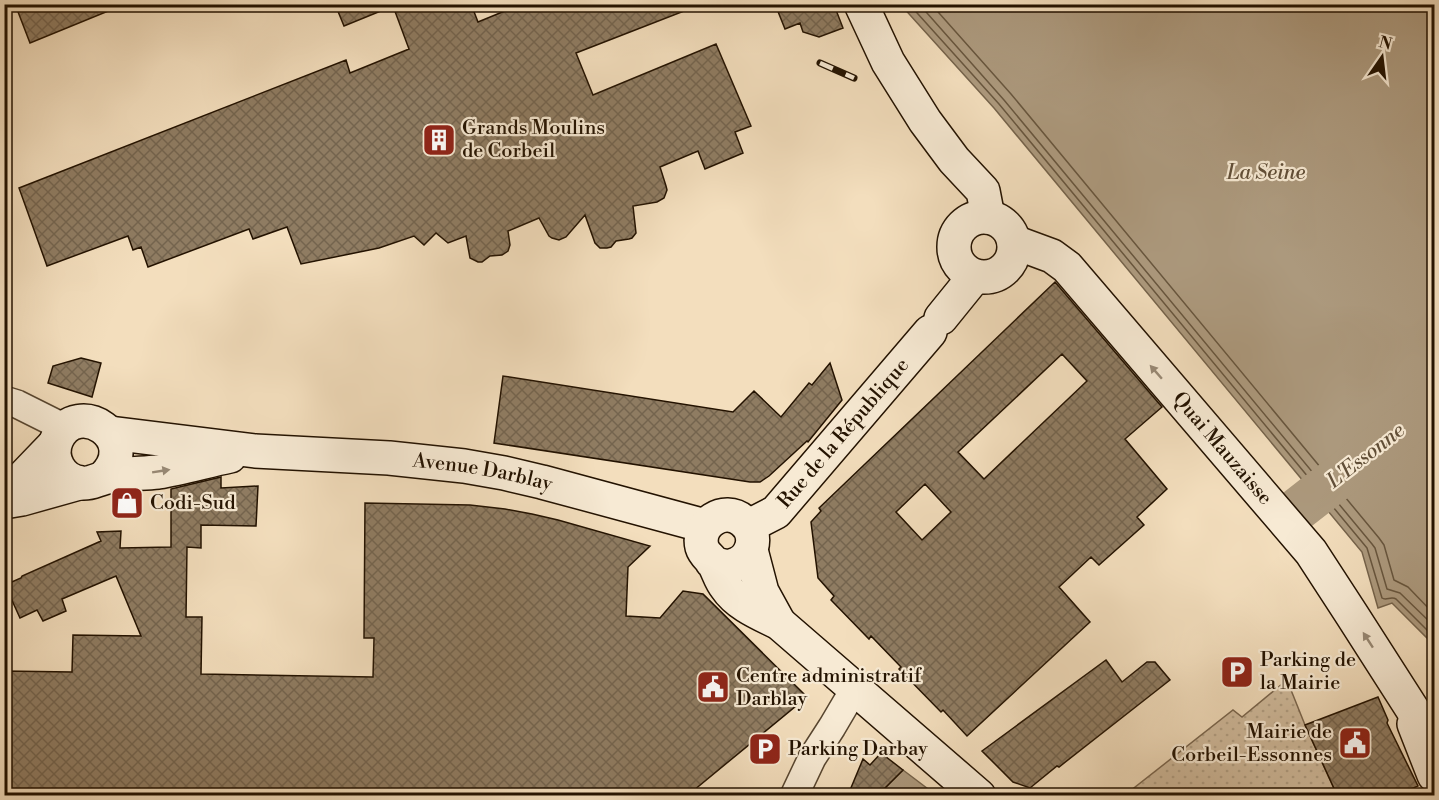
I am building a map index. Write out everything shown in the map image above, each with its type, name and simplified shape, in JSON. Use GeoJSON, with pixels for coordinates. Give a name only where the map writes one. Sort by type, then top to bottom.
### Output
{"type":"FeatureCollection","features":[{"type":"Feature","properties":{"kind":"main road"},"geometry":{"type":"LineString","coordinates":[[861,4],[888,62],[926,121],[954,160],[983,191],[976,221]]}},
{"type":"Feature","properties":{"kind":"main road"},"geometry":{"type":"LineString","coordinates":[[976,221],[1002,223],[1008,228],[1014,242],[1014,252],[1004,270],[985,278],[966,272],[960,266],[954,249],[954,240],[958,232],[976,221]]}},
{"type":"Feature","properties":{"kind":"main road","name":"Quai Mauzaisse"},"geometry":{"type":"LineString","coordinates":[[1014,242],[1052,256],[1067,267],[1311,552],[1434,743]]}},
{"type":"Feature","properties":{"kind":"main road","name":"Rue de la République"},"geometry":{"type":"LineString","coordinates":[[750,538],[776,512],[975,276]]}},
{"type":"Feature","properties":{"kind":"main road","name":"Avenue Darblay"},"geometry":{"type":"LineString","coordinates":[[60,437],[74,423],[84,421],[94,422],[110,433],[255,451],[389,458],[474,468],[542,482],[705,526]]}},
{"type":"Feature","properties":{"kind":"main road"},"geometry":{"type":"LineString","coordinates":[[60,437],[54,455],[56,465],[69,480],[91,480],[110,471],[114,462],[115,442],[110,433]]}},
{"type":"Feature","properties":{"kind":"main road"},"geometry":{"type":"LineString","coordinates":[[4,497],[60,437]]}},
{"type":"Feature","properties":{"kind":"main road","name":"Avenue Darblay"},"geometry":{"type":"LineString","coordinates":[[4,502],[91,480],[160,471],[255,451]]}},
{"type":"Feature","properties":{"kind":"main road"},"geometry":{"type":"LineString","coordinates":[[779,623],[762,592],[750,538],[742,519],[732,515],[722,515],[712,519],[705,526],[702,546],[705,555],[712,562],[726,588],[744,605],[779,623],[979,795]]}},
{"type":"Feature","properties":{"kind":"main road"},"geometry":{"type":"LineString","coordinates":[[712,562],[722,566],[732,566],[741,562],[747,557],[750,538]]}},
{"type":"Feature","properties":{"kind":"main road","name":"Quai Mauzaisse"},"geometry":{"type":"LineString","coordinates":[[1399,689],[1434,775]]}},
{"type":"Feature","properties":{"kind":"street"},"geometry":{"type":"LineString","coordinates":[[9,398],[60,437]]}},
{"type":"Feature","properties":{"kind":"street"},"geometry":{"type":"LineString","coordinates":[[794,795],[812,758],[855,688]]}},
{"type":"Feature","properties":{"kind":"shaded area"},"geometry":{"type":"Polygon","coordinates":[[[1287,680],[1337,795],[1125,795],[1233,710],[1242,717],[1287,680]]]}},
{"type":"Feature","properties":{"kind":"water","name":"La Seine"},"geometry":{"type":"Polygon","coordinates":[[[901,5],[1434,5],[1434,641],[1427,638],[1392,603],[1378,608],[1362,552],[994,108],[901,5]]]}},
{"type":"Feature","properties":{"kind":"water"},"geometry":{"type":"Polygon","coordinates":[[[903,770],[936,795],[878,795],[903,770]]]}},
{"type":"Feature","properties":{"kind":"building"},"geometry":{"type":"Polygon","coordinates":[[[15,4],[123,4],[123,5],[30,43],[15,4]]]}},
{"type":"Feature","properties":{"kind":"building","name":"Grands Moulins de Corbeil"},"geometry":{"type":"Polygon","coordinates":[[[335,4],[471,4],[478,22],[522,4],[697,4],[697,6],[576,53],[593,95],[716,44],[751,126],[735,132],[743,153],[705,169],[698,151],[660,167],[667,190],[664,198],[657,202],[633,206],[636,233],[632,238],[616,241],[607,248],[600,248],[595,243],[585,215],[566,237],[559,240],[549,236],[539,218],[508,231],[510,245],[508,251],[502,255],[490,256],[482,262],[470,258],[466,236],[448,243],[436,233],[424,245],[414,236],[379,248],[301,264],[287,227],[253,239],[249,229],[148,267],[141,247],[133,250],[128,236],[47,266],[19,188],[346,60],[350,73],[409,49],[393,6],[344,26],[335,4]]]}},
{"type":"Feature","properties":{"kind":"building"},"geometry":{"type":"Polygon","coordinates":[[[775,4],[843,4],[843,7],[836,10],[843,28],[819,37],[803,32],[800,23],[785,29],[775,4]]]}},
{"type":"Feature","properties":{"kind":"building"},"geometry":{"type":"Polygon","coordinates":[[[1055,282],[1162,407],[1125,439],[1167,489],[1137,517],[1144,525],[1099,565],[1091,557],[1059,587],[1090,622],[967,736],[899,669],[901,667],[871,636],[869,639],[831,600],[834,596],[818,578],[811,522],[821,511],[819,508],[1055,282]],[[1062,354],[958,452],[984,479],[1087,381],[1062,354]],[[925,484],[896,512],[922,540],[951,512],[925,484]]]}},
{"type":"Feature","properties":{"kind":"building"},"geometry":{"type":"Polygon","coordinates":[[[81,358],[101,363],[92,397],[48,383],[53,366],[81,358]]]}},
{"type":"Feature","properties":{"kind":"building"},"geometry":{"type":"Polygon","coordinates":[[[830,363],[842,400],[808,442],[760,482],[494,443],[503,376],[733,412],[754,391],[781,417],[809,383],[812,385],[830,363]]]}},
{"type":"Feature","properties":{"kind":"building"},"geometry":{"type":"Polygon","coordinates":[[[221,477],[221,488],[258,486],[256,526],[201,525],[201,548],[187,547],[186,617],[202,617],[201,674],[373,677],[374,638],[364,638],[365,503],[470,505],[532,514],[650,546],[628,567],[626,616],[660,618],[683,591],[703,594],[807,697],[688,795],[4,795],[4,671],[72,672],[73,635],[141,636],[116,576],[62,599],[66,611],[43,621],[37,610],[20,618],[5,585],[101,541],[97,532],[121,531],[120,548],[171,547],[171,489],[221,477]]]}},
{"type":"Feature","properties":{"kind":"building"},"geometry":{"type":"Polygon","coordinates":[[[1106,660],[1122,682],[1147,662],[1155,662],[1170,680],[1030,788],[1013,782],[982,751],[1106,660]]]}},
{"type":"Feature","properties":{"kind":"building","name":"Mairie de Corbeil-Essonnes"},"geometry":{"type":"Polygon","coordinates":[[[1378,697],[1388,720],[1387,723],[1418,786],[1398,795],[1337,795],[1305,725],[1378,697]]]}},
{"type":"Feature","properties":{"kind":"building"},"geometry":{"type":"Polygon","coordinates":[[[881,753],[903,770],[878,795],[848,795],[863,759],[870,765],[881,753]]]}},
{"type":"Feature","properties":{"kind":"waterway","name":"L'Essonne"},"geometry":{"type":"LineString","coordinates":[[1298,509],[1434,403]]}},
{"type":"Feature","properties":{"kind":"railway"},"geometry":{"type":"LineString","coordinates":[[820,63],[854,78]]}},
{"type":"Feature","properties":{"kind":"place","name":"Grands Moulins de Corbeil"},"geometry":{"type":"Point","coordinates":[439,140]}},
{"type":"Feature","properties":{"kind":"place","name":"Codi-Sud"},"geometry":{"type":"Point","coordinates":[127,503]}},
{"type":"Feature","properties":{"kind":"place","name":"Parking de la Mairie"},"geometry":{"type":"Point","coordinates":[1237,672]}},
{"type":"Feature","properties":{"kind":"place","name":"Centre administratif Darblay"},"geometry":{"type":"Point","coordinates":[713,687]}},
{"type":"Feature","properties":{"kind":"place","name":"Mairie de Corbeil-Essonnes"},"geometry":{"type":"Point","coordinates":[1355,743]}},
{"type":"Feature","properties":{"kind":"place","name":"Parking Darbay"},"geometry":{"type":"Point","coordinates":[765,749]}}]}
